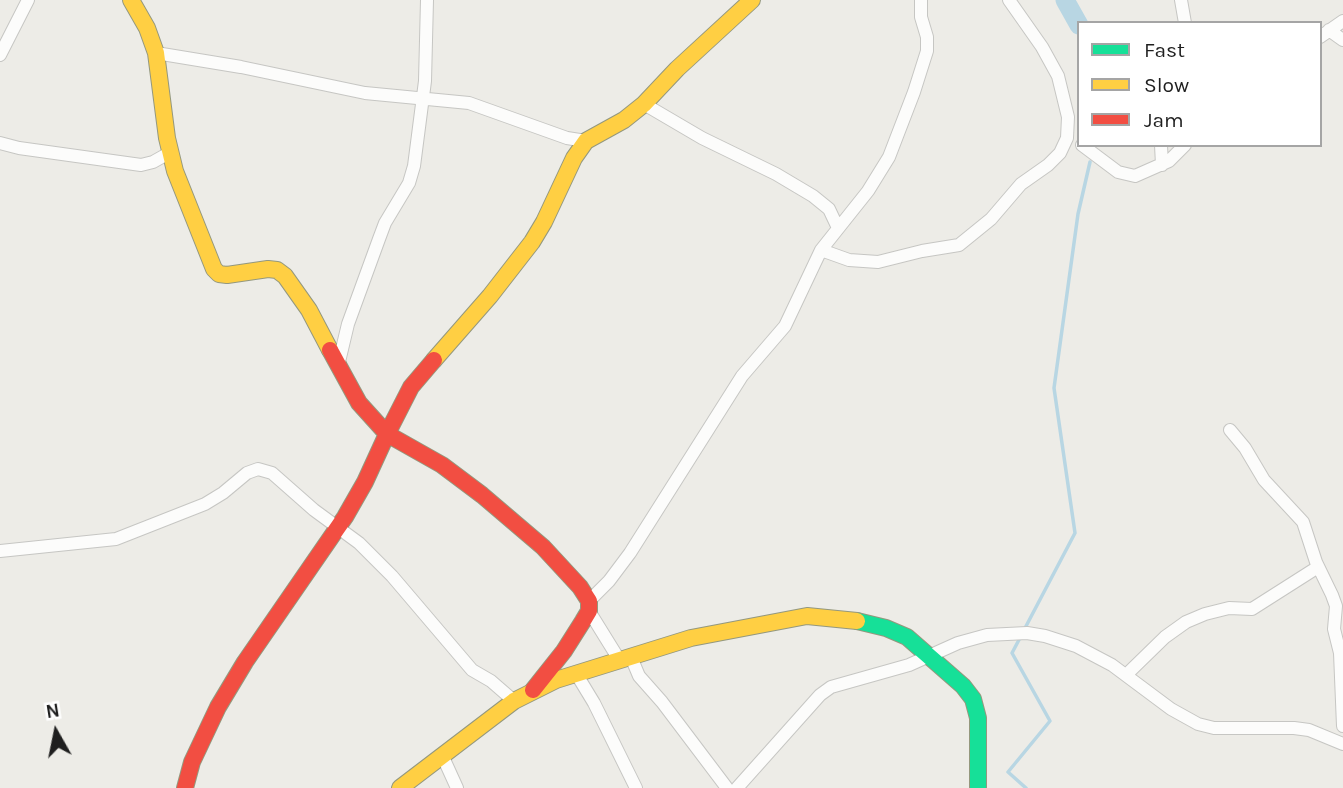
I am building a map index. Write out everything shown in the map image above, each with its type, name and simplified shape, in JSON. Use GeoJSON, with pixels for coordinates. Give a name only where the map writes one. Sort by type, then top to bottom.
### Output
{"type":"FeatureCollection","features":[{"type":"Feature","properties":{"kind":"street"},"geometry":{"type":"LineString","coordinates":[[0,55],[28,0]]}},
{"type":"Feature","properties":{"kind":"street"},"geometry":{"type":"LineString","coordinates":[[131,0],[147,28],[156,54],[169,153],[216,273],[228,275],[268,269],[277,270],[285,276],[309,310],[363,409],[387,435],[442,465],[543,547],[580,587],[589,606],[625,659],[662,702],[727,788]]}},
{"type":"Feature","properties":{"kind":"street"},"geometry":{"type":"LineString","coordinates":[[338,366],[348,324],[379,239],[385,223],[409,183],[417,151],[423,98],[428,0]]}},
{"type":"Feature","properties":{"kind":"street"},"geometry":{"type":"LineString","coordinates":[[185,788],[188,772],[200,742],[238,673],[366,482],[411,387],[490,296],[532,242],[574,158],[586,141],[624,120],[644,104],[677,69],[752,0]]}},
{"type":"Feature","properties":{"kind":"street"},"geometry":{"type":"LineString","coordinates":[[533,690],[564,652],[589,606],[631,553],[742,376],[785,326],[821,250],[867,191],[888,157],[927,51],[925,26],[920,17],[921,0]]}},
{"type":"Feature","properties":{"kind":"street"},"geometry":{"type":"LineString","coordinates":[[821,250],[849,260],[877,262],[922,251],[959,246],[991,219],[1021,184],[1076,142],[1058,76],[1042,47],[1009,0]]}},
{"type":"Feature","properties":{"kind":"street"},"geometry":{"type":"LineString","coordinates":[[1181,0],[1185,21]]}},
{"type":"Feature","properties":{"kind":"street"},"geometry":{"type":"LineString","coordinates":[[1325,34],[1343,21]]}},
{"type":"Feature","properties":{"kind":"street"},"geometry":{"type":"LineString","coordinates":[[1325,34],[1343,40]]}},
{"type":"Feature","properties":{"kind":"street"},"geometry":{"type":"LineString","coordinates":[[156,54],[242,67],[365,93],[468,103],[567,138],[586,141]]}},
{"type":"Feature","properties":{"kind":"street"},"geometry":{"type":"LineString","coordinates":[[644,104],[702,138],[806,191],[828,209],[838,228]]}},
{"type":"Feature","properties":{"kind":"street"},"geometry":{"type":"LineString","coordinates":[[0,143],[141,165],[169,153]]}},
{"type":"Feature","properties":{"kind":"street"},"geometry":{"type":"LineString","coordinates":[[1084,147],[1124,174],[1135,176],[1169,161],[1183,147]]}},
{"type":"Feature","properties":{"kind":"street"},"geometry":{"type":"LineString","coordinates":[[1161,147],[1162,165]]}},
{"type":"Feature","properties":{"kind":"street"},"geometry":{"type":"LineString","coordinates":[[1230,430],[1245,448],[1264,480],[1303,522],[1318,567],[1336,606],[1334,629],[1340,653],[1343,726]]}},
{"type":"Feature","properties":{"kind":"street"},"geometry":{"type":"LineString","coordinates":[[0,551],[116,539],[205,504],[247,473],[258,470],[272,472],[306,504],[359,542],[472,670],[491,681],[514,701]]}},
{"type":"Feature","properties":{"kind":"street"},"geometry":{"type":"LineString","coordinates":[[1126,675],[1165,637],[1186,622],[1228,608],[1252,609],[1318,567]]}},
{"type":"Feature","properties":{"kind":"street"},"geometry":{"type":"LineString","coordinates":[[400,788],[514,701],[555,680],[703,636],[807,616],[849,619],[886,628],[907,637],[963,686],[977,708],[978,788]]}},
{"type":"Feature","properties":{"kind":"street"},"geometry":{"type":"LineString","coordinates":[[737,788],[820,695],[831,687],[909,665],[971,638],[1027,633],[1076,646],[1097,656],[1171,709],[1198,724],[1214,729],[1310,730],[1343,744]]}},
{"type":"Feature","properties":{"kind":"street"},"geometry":{"type":"LineString","coordinates":[[577,675],[594,703],[636,788]]}},
{"type":"Feature","properties":{"kind":"street"},"geometry":{"type":"LineString","coordinates":[[442,755],[457,788]]}},
{"type":"Feature","properties":{"kind":"waterway"},"geometry":{"type":"LineString","coordinates":[[1065,0],[1077,21]]}},
{"type":"Feature","properties":{"kind":"waterway"},"geometry":{"type":"LineString","coordinates":[[1024,630],[1075,533],[1054,388],[1078,214],[1090,162]]}},
{"type":"Feature","properties":{"kind":"waterway"},"geometry":{"type":"LineString","coordinates":[[1021,636],[1012,653],[1050,721],[1008,772],[1026,788]]}},
{"type":"Feature","properties":{"kind":"traffic: fast"},"geometry":{"type":"LineString","coordinates":[[857,621],[886,628],[907,637],[963,686],[973,699],[978,718],[978,788]]}},
{"type":"Feature","properties":{"kind":"traffic: slow"},"geometry":{"type":"LineString","coordinates":[[131,0],[147,28],[156,53],[167,138],[175,171],[214,269],[219,274],[227,275],[277,270],[285,276],[309,310],[330,350]]}},
{"type":"Feature","properties":{"kind":"traffic: slow"},"geometry":{"type":"LineString","coordinates":[[434,360],[490,296],[532,242],[574,158],[586,141],[624,120],[644,104],[677,69],[752,0]]}},
{"type":"Feature","properties":{"kind":"traffic: slow"},"geometry":{"type":"LineString","coordinates":[[400,788],[514,701],[556,680],[691,638],[807,616],[857,621]]}},
{"type":"Feature","properties":{"kind":"traffic: jam"},"geometry":{"type":"LineString","coordinates":[[185,788],[192,762],[218,707],[245,662],[345,517],[387,434],[359,403],[330,350]]}},
{"type":"Feature","properties":{"kind":"traffic: jam"},"geometry":{"type":"LineString","coordinates":[[434,360],[411,387],[387,434],[442,465],[482,495],[543,547],[580,587],[589,601],[589,611],[583,621],[564,651],[533,690]]}}]}
